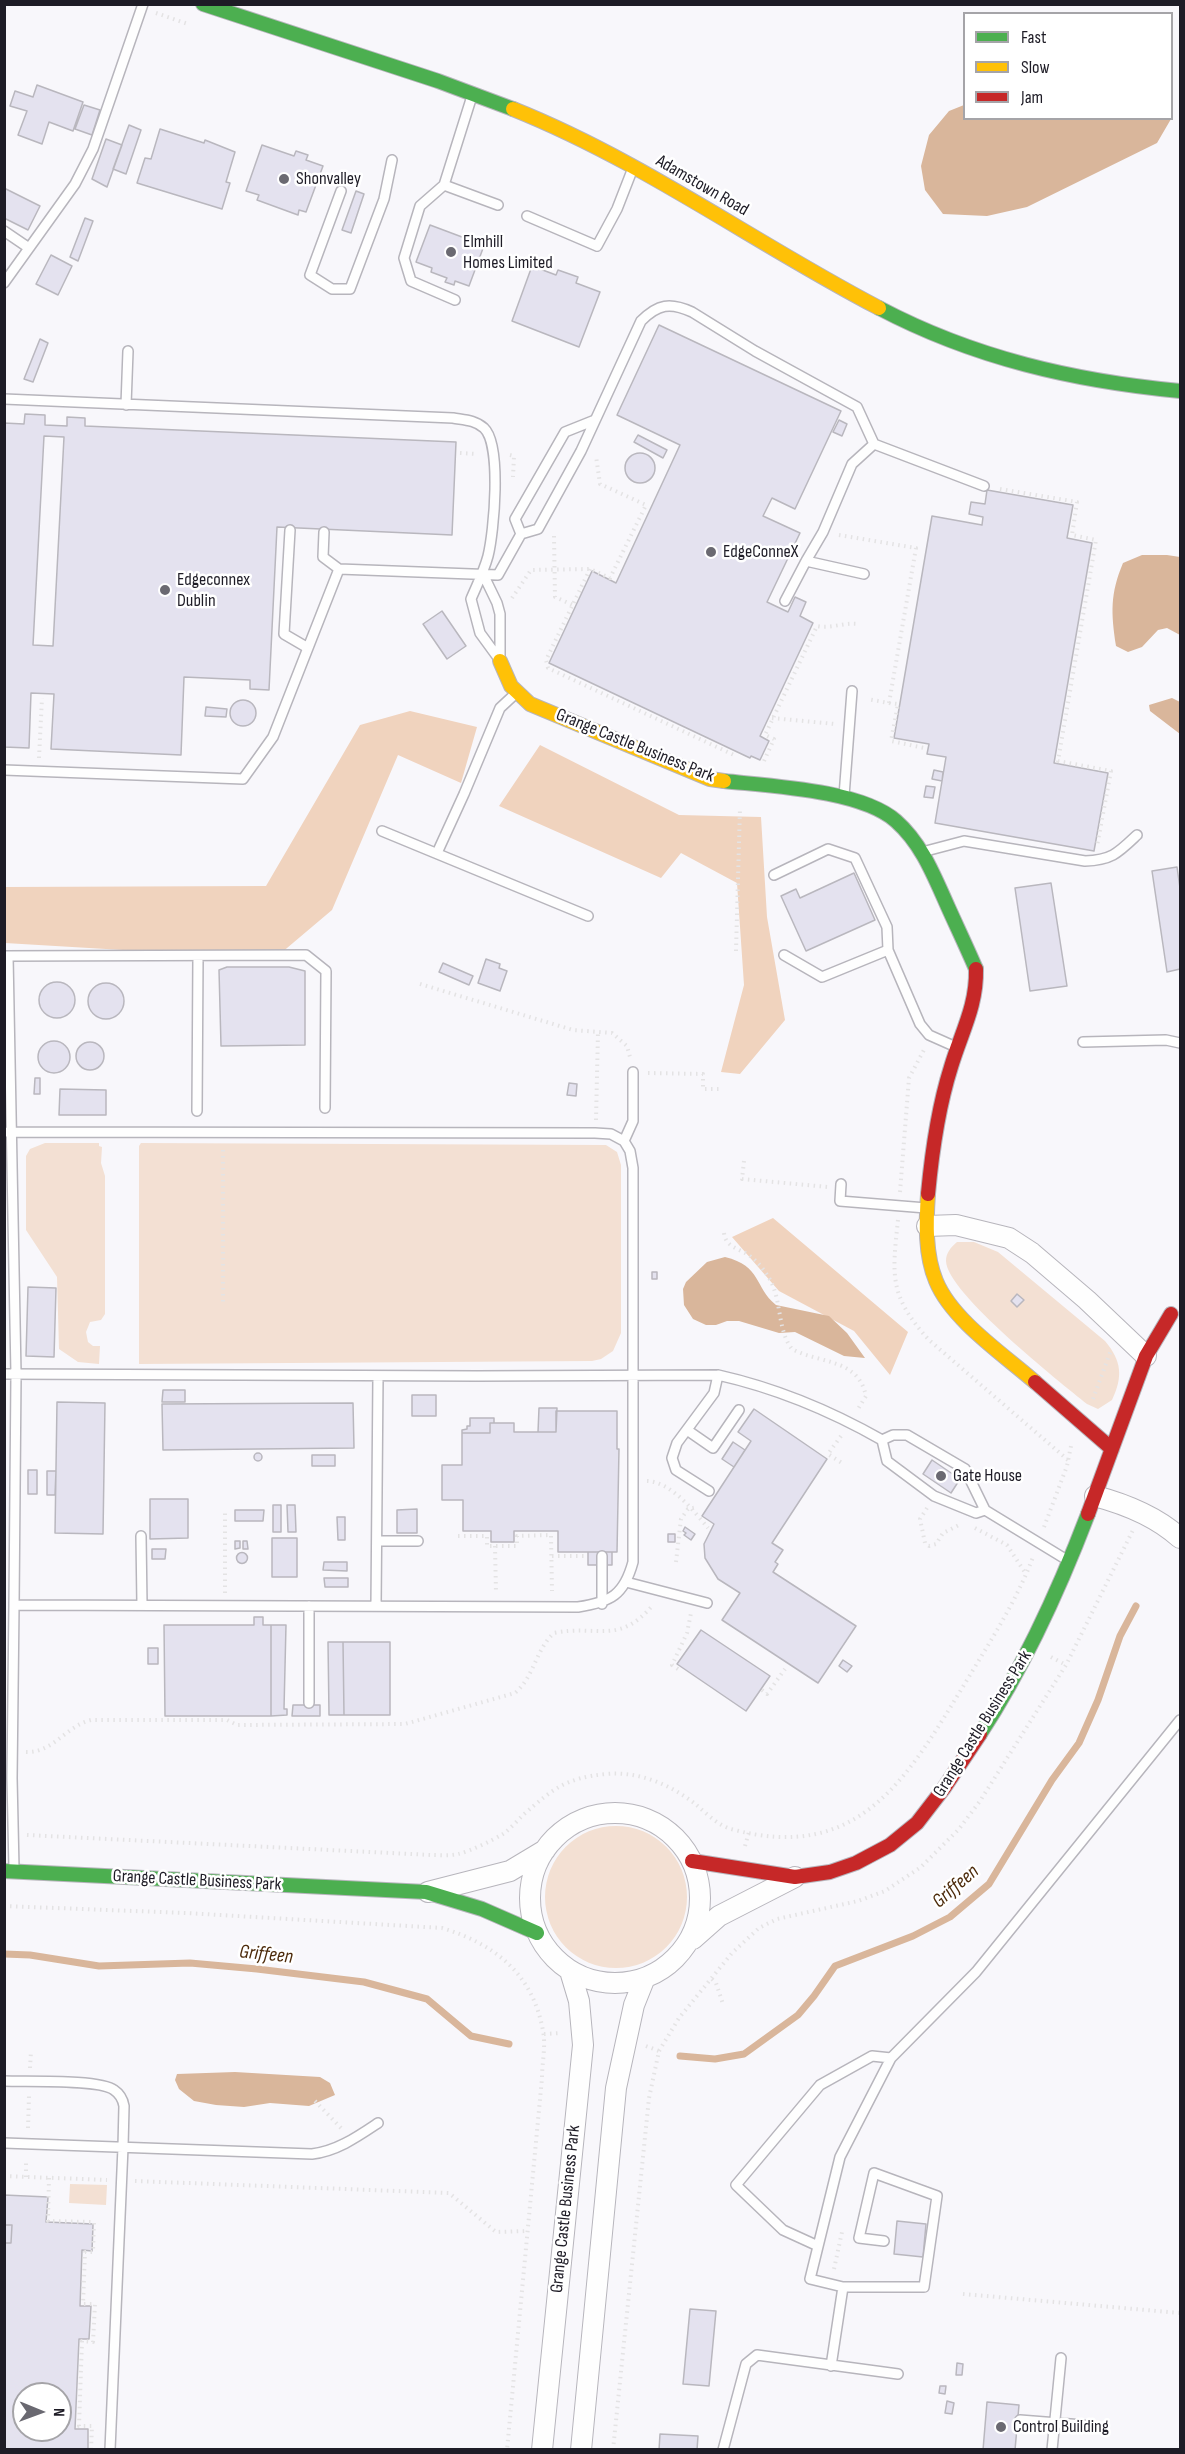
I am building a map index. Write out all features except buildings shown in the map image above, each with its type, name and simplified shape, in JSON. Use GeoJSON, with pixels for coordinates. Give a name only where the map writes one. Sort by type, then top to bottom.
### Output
{"type":"FeatureCollection","features":[{"type":"Feature","properties":{"kind":"street","name":"Adamstown Road"},"geometry":{"type":"LineString","coordinates":[[203,4],[472,94],[564,130],[634,167],[843,289],[928,332],[985,353],[1063,375],[1180,391]]}},
{"type":"Feature","properties":{"kind":"street","name":"Grange Castle Business Park"},"geometry":{"type":"LineString","coordinates":[[500,661],[505,678],[516,693],[530,704],[711,779],[814,792],[862,803],[896,821],[923,852],[976,969],[978,990],[974,1008],[945,1083],[937,1123],[928,1217],[931,1267],[934,1277],[949,1303],[962,1317],[1112,1449]]}},
{"type":"Feature","properties":{"kind":"street"},"geometry":{"type":"LineString","coordinates":[[928,1217],[1009,1238],[1032,1253],[1146,1356]]}},
{"type":"Feature","properties":{"kind":"street","name":"Grange Castle Business Park"},"geometry":{"type":"LineString","coordinates":[[692,1861],[795,1877],[830,1872],[856,1863],[890,1845],[917,1823],[944,1788],[989,1720],[1031,1647],[1070,1562],[1146,1356],[1174,1312]]}},
{"type":"Feature","properties":{"kind":"street"},"geometry":{"type":"LineString","coordinates":[[1095,1496],[1113,1500],[1157,1521],[1180,1538]]}},
{"type":"Feature","properties":{"kind":"street"},"geometry":{"type":"LineString","coordinates":[[609,1813],[635,1815],[658,1824],[678,1840],[692,1861],[700,1888],[699,1916],[689,1942],[671,1964],[644,1980],[613,1984],[590,1980],[570,1971],[548,1951],[537,1933],[532,1916],[530,1898],[534,1873],[545,1850],[562,1831],[585,1818],[609,1813]]}},
{"type":"Feature","properties":{"kind":"street","name":"Grange Castle Business Park"},"geometry":{"type":"LineString","coordinates":[[426,1892],[510,1871],[545,1850]]}},
{"type":"Feature","properties":{"kind":"street","name":"Grange Castle Business Park"},"geometry":{"type":"LineString","coordinates":[[9,1872],[426,1892],[482,1909],[537,1933]]}},
{"type":"Feature","properties":{"kind":"street","name":"Grange Castle Business Park"},"geometry":{"type":"LineString","coordinates":[[689,1942],[719,1916],[795,1877]]}},
{"type":"Feature","properties":{"kind":"street","name":"Grange Castle Business Park"},"geometry":{"type":"LineString","coordinates":[[542,2450],[583,2045],[579,2001],[570,1971]]}},
{"type":"Feature","properties":{"kind":"street","name":"Grange Castle Business Park"},"geometry":{"type":"LineString","coordinates":[[580,2450],[616,2088],[634,2005],[644,1980]]}},
{"type":"Feature","properties":{"kind":"lane"},"geometry":{"type":"LineString","coordinates":[[4,283],[75,184],[93,149],[143,4]]}},
{"type":"Feature","properties":{"kind":"lane"},"geometry":{"type":"LineString","coordinates":[[455,300],[411,281],[404,258],[420,206],[444,185],[472,94]]}},
{"type":"Feature","properties":{"kind":"lane"},"geometry":{"type":"LineString","coordinates":[[341,191],[310,275],[332,290],[350,289],[384,199],[392,160]]}},
{"type":"Feature","properties":{"kind":"lane"},"geometry":{"type":"LineString","coordinates":[[527,216],[597,246],[617,209],[634,167]]}},
{"type":"Feature","properties":{"kind":"lane"},"geometry":{"type":"LineString","coordinates":[[444,185],[498,205]]}},
{"type":"Feature","properties":{"kind":"lane"},"geometry":{"type":"LineString","coordinates":[[4,231],[29,248]]}},
{"type":"Feature","properties":{"kind":"lane"},"geometry":{"type":"LineString","coordinates":[[324,532],[323,557],[339,569],[498,574],[521,534],[538,529],[581,451],[641,321],[653,309],[668,306],[692,312],[755,351],[857,407],[874,444],[984,486]]}},
{"type":"Feature","properties":{"kind":"lane"},"geometry":{"type":"LineString","coordinates":[[126,405],[128,351]]}},
{"type":"Feature","properties":{"kind":"lane"},"geometry":{"type":"LineString","coordinates":[[4,399],[453,418],[477,424],[491,438],[495,455],[492,532],[483,574],[471,599],[480,633],[500,661]]}},
{"type":"Feature","properties":{"kind":"lane"},"geometry":{"type":"LineString","coordinates":[[521,534],[515,519],[565,432],[595,420]]}},
{"type":"Feature","properties":{"kind":"lane"},"geometry":{"type":"LineString","coordinates":[[785,601],[823,532],[852,464],[874,444]]}},
{"type":"Feature","properties":{"kind":"lane"},"geometry":{"type":"LineString","coordinates":[[290,530],[284,634],[308,648]]}},
{"type":"Feature","properties":{"kind":"lane"},"geometry":{"type":"LineString","coordinates":[[806,561],[864,574]]}},
{"type":"Feature","properties":{"kind":"lane"},"geometry":{"type":"LineString","coordinates":[[4,770],[243,779],[273,737],[339,569]]}},
{"type":"Feature","properties":{"kind":"lane"},"geometry":{"type":"LineString","coordinates":[[483,574],[500,614],[500,661]]}},
{"type":"Feature","properties":{"kind":"lane"},"geometry":{"type":"LineString","coordinates":[[843,798],[852,691]]}},
{"type":"Feature","properties":{"kind":"lane"},"geometry":{"type":"LineString","coordinates":[[437,853],[465,794],[500,708],[516,693]]}},
{"type":"Feature","properties":{"kind":"lane"},"geometry":{"type":"LineString","coordinates":[[382,831],[588,916]]}},
{"type":"Feature","properties":{"kind":"lane"},"geometry":{"type":"LineString","coordinates":[[923,852],[964,841],[1095,861],[1114,857],[1137,835]]}},
{"type":"Feature","properties":{"kind":"lane"},"geometry":{"type":"LineString","coordinates":[[774,875],[828,849],[855,858],[887,927],[888,950],[920,1024],[929,1035],[958,1048]]}},
{"type":"Feature","properties":{"kind":"lane"},"geometry":{"type":"LineString","coordinates":[[784,955],[822,977],[888,950]]}},
{"type":"Feature","properties":{"kind":"lane"},"geometry":{"type":"LineString","coordinates":[[9,1872],[16,1374],[8,1132],[6,956],[306,955],[326,971],[325,1108]]}},
{"type":"Feature","properties":{"kind":"lane"},"geometry":{"type":"LineString","coordinates":[[197,1111],[198,956]]}},
{"type":"Feature","properties":{"kind":"lane"},"geometry":{"type":"LineString","coordinates":[[1083,1042],[1166,1040],[1180,1043]]}},
{"type":"Feature","properties":{"kind":"lane"},"geometry":{"type":"LineString","coordinates":[[624,1140],[633,1121],[633,1072]]}},
{"type":"Feature","properties":{"kind":"lane"},"geometry":{"type":"LineString","coordinates":[[8,1132],[595,1133],[611,1134],[624,1140],[630,1151],[633,1168],[633,1562],[626,1582],[613,1598],[602,1604],[552,1607],[14,1605]]}},
{"type":"Feature","properties":{"kind":"lane"},"geometry":{"type":"LineString","coordinates":[[841,1186],[840,1201],[928,1217]]}},
{"type":"Feature","properties":{"kind":"lane"},"geometry":{"type":"LineString","coordinates":[[4,1374],[718,1375],[818,1407],[849,1422],[882,1440],[887,1461],[934,1496],[976,1514],[986,1510]]}},
{"type":"Feature","properties":{"kind":"lane"},"geometry":{"type":"LineString","coordinates":[[709,1491],[676,1470],[672,1464],[673,1449],[714,1393],[718,1375]]}},
{"type":"Feature","properties":{"kind":"lane"},"geometry":{"type":"LineString","coordinates":[[376,1606],[378,1376]]}},
{"type":"Feature","properties":{"kind":"lane"},"geometry":{"type":"LineString","coordinates":[[687,1430],[713,1448],[739,1410]]}},
{"type":"Feature","properties":{"kind":"lane"},"geometry":{"type":"LineString","coordinates":[[882,1440],[893,1435],[907,1435],[964,1469],[986,1510],[1070,1562]]}},
{"type":"Feature","properties":{"kind":"lane"},"geometry":{"type":"LineString","coordinates":[[141,1536],[142,1605]]}},
{"type":"Feature","properties":{"kind":"lane"},"geometry":{"type":"LineString","coordinates":[[377,1541],[418,1541]]}},
{"type":"Feature","properties":{"kind":"lane"},"geometry":{"type":"LineString","coordinates":[[602,1556],[602,1604]]}},
{"type":"Feature","properties":{"kind":"lane"},"geometry":{"type":"LineString","coordinates":[[626,1582],[707,1603]]}},
{"type":"Feature","properties":{"kind":"lane"},"geometry":{"type":"LineString","coordinates":[[309,1606],[309,1703]]}},
{"type":"Feature","properties":{"kind":"lane"},"geometry":{"type":"LineString","coordinates":[[885,2241],[859,2238],[874,2173],[937,2196],[924,2287],[843,2287],[810,2279],[840,2157],[891,2058],[976,1972],[1180,1720]]}},
{"type":"Feature","properties":{"kind":"lane"},"geometry":{"type":"LineString","coordinates":[[818,2246],[783,2230],[736,2185],[820,2085],[872,2056],[891,2058]]}},
{"type":"Feature","properties":{"kind":"lane"},"geometry":{"type":"LineString","coordinates":[[4,2081],[97,2085],[114,2090],[124,2106],[110,2450]]}},
{"type":"Feature","properties":{"kind":"lane"},"geometry":{"type":"LineString","coordinates":[[4,2143],[312,2154],[326,2153],[378,2123]]}},
{"type":"Feature","properties":{"kind":"lane"},"geometry":{"type":"LineString","coordinates":[[831,2366],[843,2287]]}},
{"type":"Feature","properties":{"kind":"lane"},"geometry":{"type":"LineString","coordinates":[[723,2450],[746,2364],[757,2355],[898,2374]]}},
{"type":"Feature","properties":{"kind":"lane"},"geometry":{"type":"LineString","coordinates":[[1052,2450],[1061,2358]]}},
{"type":"Feature","properties":{"kind":"lane"},"geometry":{"type":"LineString","coordinates":[[1020,2420],[1083,2426]]}},
{"type":"Feature","properties":{"kind":"path"},"geometry":{"type":"LineString","coordinates":[[511,599],[531,570],[590,569],[610,578],[646,506],[600,484],[596,457],[601,446]]}},
{"type":"Feature","properties":{"kind":"path"},"geometry":{"type":"LineString","coordinates":[[984,486],[1077,502],[1072,536],[1096,540],[1058,761],[1111,771],[1095,861]]}},
{"type":"Feature","properties":{"kind":"path"},"geometry":{"type":"LineString","coordinates":[[823,532],[916,548],[889,703]]}},
{"type":"Feature","properties":{"kind":"path"},"geometry":{"type":"LineString","coordinates":[[590,569],[546,660],[548,668],[736,756]]}},
{"type":"Feature","properties":{"kind":"path"},"geometry":{"type":"LineString","coordinates":[[755,761],[764,761],[774,739],[765,735],[817,626],[826,628],[847,623],[859,624]]}},
{"type":"Feature","properties":{"kind":"path"},"geometry":{"type":"LineString","coordinates":[[39,772],[42,699]]}},
{"type":"Feature","properties":{"kind":"path"},"geometry":{"type":"LineString","coordinates":[[866,708],[867,699],[898,704],[891,741],[924,748]]}},
{"type":"Feature","properties":{"kind":"path"},"geometry":{"type":"LineString","coordinates":[[772,718],[849,726]]}},
{"type":"Feature","properties":{"kind":"path"},"geometry":{"type":"LineString","coordinates":[[736,951],[740,799]]}},
{"type":"Feature","properties":{"kind":"path"},"geometry":{"type":"LineString","coordinates":[[420,984],[573,1030],[612,1033],[627,1046],[633,1072],[703,1074],[703,1089],[723,1089]]}},
{"type":"Feature","properties":{"kind":"path"},"geometry":{"type":"LineString","coordinates":[[595,1133],[598,1032]]}},
{"type":"Feature","properties":{"kind":"path"},"geometry":{"type":"LineString","coordinates":[[900,1193],[909,1078],[918,1058],[935,1038]]}},
{"type":"Feature","properties":{"kind":"path"},"geometry":{"type":"LineString","coordinates":[[223,1150],[223,1305]]}},
{"type":"Feature","properties":{"kind":"path"},"geometry":{"type":"LineString","coordinates":[[744,1161],[742,1179],[841,1186]]}},
{"type":"Feature","properties":{"kind":"path"},"geometry":{"type":"LineString","coordinates":[[897,1230],[893,1259],[895,1284],[914,1324],[929,1340],[1068,1460]]}},
{"type":"Feature","properties":{"kind":"path"},"geometry":{"type":"LineString","coordinates":[[724,1233],[729,1245],[757,1262],[769,1278],[778,1299],[786,1337],[792,1349],[842,1365],[858,1377],[866,1396],[828,1454],[842,1463]]}},
{"type":"Feature","properties":{"kind":"path"},"geometry":{"type":"LineString","coordinates":[[1089,1409],[1112,1347]]}},
{"type":"Feature","properties":{"kind":"path"},"geometry":{"type":"LineString","coordinates":[[1046,1521],[1068,1460],[1072,1439]]}},
{"type":"Feature","properties":{"kind":"path"},"geometry":{"type":"LineString","coordinates":[[647,1480],[657,1481],[692,1508],[708,1528]]}},
{"type":"Feature","properties":{"kind":"path"},"geometry":{"type":"LineString","coordinates":[[934,1496],[920,1519],[925,1543],[929,1546],[936,1544],[944,1533],[963,1522]]}},
{"type":"Feature","properties":{"kind":"path"},"geometry":{"type":"LineString","coordinates":[[676,1562],[681,1519],[688,1509],[698,1507]]}},
{"type":"Feature","properties":{"kind":"path"},"geometry":{"type":"LineString","coordinates":[[225,1512],[225,1606]]}},
{"type":"Feature","properties":{"kind":"path"},"geometry":{"type":"LineString","coordinates":[[973,1527],[1007,1545],[1027,1575]]}},
{"type":"Feature","properties":{"kind":"path"},"geometry":{"type":"LineString","coordinates":[[458,1536],[487,1536],[487,1546],[517,1546],[517,1536],[551,1535],[552,1607]]}},
{"type":"Feature","properties":{"kind":"path"},"geometry":{"type":"LineString","coordinates":[[495,1546],[496,1607]]}},
{"type":"Feature","properties":{"kind":"path"},"geometry":{"type":"LineString","coordinates":[[551,1556],[602,1556]]}},
{"type":"Feature","properties":{"kind":"path"},"geometry":{"type":"LineString","coordinates":[[32,1835],[430,1855],[458,1854],[503,1833],[567,1781],[608,1774],[628,1774],[654,1780],[673,1789],[729,1828],[775,1837],[808,1835],[835,1828],[858,1818],[874,1807],[890,1793],[908,1770],[947,1713],[998,1628],[1029,1568]]}},
{"type":"Feature","properties":{"kind":"path"},"geometry":{"type":"LineString","coordinates":[[12,1752],[42,1751],[82,1722],[90,1720],[227,1720],[237,1725],[405,1724],[515,1693],[523,1686],[547,1639],[554,1633],[608,1632],[628,1627],[644,1616],[655,1603],[659,1592]]}},
{"type":"Feature","properties":{"kind":"path"},"geometry":{"type":"LineString","coordinates":[[678,1669],[672,1665],[687,1633],[692,1609]]}},
{"type":"Feature","properties":{"kind":"path"},"geometry":{"type":"LineString","coordinates":[[762,1690],[767,1694],[785,1669]]}},
{"type":"Feature","properties":{"kind":"path"},"geometry":{"type":"LineString","coordinates":[[4,1906],[442,1928],[476,1940],[510,1966],[531,1994],[544,2034],[507,2450]]}},
{"type":"Feature","properties":{"kind":"path"},"geometry":{"type":"LineString","coordinates":[[712,1979],[716,1983],[723,2004]]}},
{"type":"Feature","properties":{"kind":"path"},"geometry":{"type":"LineString","coordinates":[[544,2034],[566,2033]]}},
{"type":"Feature","properties":{"kind":"path"},"geometry":{"type":"LineString","coordinates":[[613,2450],[649,2098],[659,2051],[639,2044]]}},
{"type":"Feature","properties":{"kind":"path"},"geometry":{"type":"LineString","coordinates":[[26,2177],[31,2051]]}},
{"type":"Feature","properties":{"kind":"path"},"geometry":{"type":"LineString","coordinates":[[315,2102],[330,2117]]}},
{"type":"Feature","properties":{"kind":"path"},"geometry":{"type":"LineString","coordinates":[[4,2176],[449,2193],[496,2232],[528,2231]]}},
{"type":"Feature","properties":{"kind":"path"},"geometry":{"type":"LineString","coordinates":[[49,2178],[48,2221],[94,2222],[93,2252],[85,2252],[83,2304],[94,2304],[93,2342],[82,2341],[79,2426],[92,2426],[91,2450]]}},
{"type":"Feature","properties":{"kind":"path"},"geometry":{"type":"LineString","coordinates":[[963,2294],[1180,2313]]}},
{"type":"Feature","properties":{"kind":"shaded area"},"geometry":{"type":"Polygon","coordinates":[[[963,105],[963,120],[1170,120],[1157,143],[1027,207],[987,216],[943,214],[925,190],[921,166],[929,135],[949,111],[963,105]]]}},
{"type":"Feature","properties":{"kind":"shaded area"},"geometry":{"type":"Polygon","coordinates":[[[1142,555],[1180,557],[1180,635],[1167,628],[1158,630],[1142,647],[1128,652],[1116,646],[1113,623],[1114,594],[1123,563],[1142,555]]]}},
{"type":"Feature","properties":{"kind":"shaded area"},"geometry":{"type":"Polygon","coordinates":[[[1172,698],[1180,702],[1180,734],[1150,711],[1149,705],[1172,698]]]}},
{"type":"Feature","properties":{"kind":"shaded area"},"geometry":{"type":"Polygon","coordinates":[[[410,711],[477,727],[461,783],[398,755],[332,910],[274,959],[5,943],[4,887],[266,886],[360,725],[410,711]]]}},
{"type":"Feature","properties":{"kind":"shaded area"},"geometry":{"type":"Polygon","coordinates":[[[540,745],[679,815],[761,817],[767,917],[785,1020],[740,1074],[721,1072],[744,985],[737,883],[681,853],[661,878],[499,806],[540,745]]]}},
{"type":"Feature","properties":{"kind":"shaded area"},"geometry":{"type":"Polygon","coordinates":[[[45,1143],[99,1143],[102,1147],[101,1163],[105,1176],[105,1314],[101,1320],[90,1322],[86,1332],[88,1342],[93,1346],[100,1346],[99,1364],[78,1362],[59,1349],[57,1277],[26,1230],[26,1156],[30,1149],[45,1143]]]}},
{"type":"Feature","properties":{"kind":"shaded area"},"geometry":{"type":"Polygon","coordinates":[[[141,1143],[606,1145],[617,1152],[621,1165],[621,1333],[613,1351],[601,1359],[592,1361],[139,1364],[139,1146],[141,1143]]]}},
{"type":"Feature","properties":{"kind":"shaded area"},"geometry":{"type":"Polygon","coordinates":[[[773,1218],[908,1332],[890,1375],[854,1331],[779,1291],[732,1237],[773,1218]]]}},
{"type":"Feature","properties":{"kind":"shaded area"},"geometry":{"type":"Polygon","coordinates":[[[957,1242],[974,1242],[998,1252],[1105,1341],[1115,1355],[1119,1369],[1118,1384],[1112,1400],[1098,1409],[1087,1404],[1031,1358],[984,1315],[951,1275],[946,1258],[949,1250],[957,1242]]]}},
{"type":"Feature","properties":{"kind":"shaded area"},"geometry":{"type":"Polygon","coordinates":[[[725,1257],[737,1261],[752,1271],[776,1305],[829,1316],[847,1333],[865,1358],[844,1356],[795,1332],[779,1333],[739,1321],[706,1325],[693,1319],[684,1305],[683,1289],[686,1282],[707,1262],[725,1257]]]}},
{"type":"Feature","properties":{"kind":"shaded area"},"geometry":{"type":"Polygon","coordinates":[[[616,1826],[643,1831],[666,1847],[682,1870],[687,1897],[682,1924],[666,1947],[643,1963],[616,1968],[589,1963],[566,1947],[550,1924],[545,1897],[550,1870],[566,1847],[589,1831],[616,1826]]]}},
{"type":"Feature","properties":{"kind":"shaded area"},"geometry":{"type":"Polygon","coordinates":[[[235,2072],[320,2077],[330,2083],[335,2095],[309,2106],[270,2103],[244,2107],[216,2105],[194,2101],[179,2089],[175,2080],[177,2074],[235,2072]]]}},
{"type":"Feature","properties":{"kind":"shaded area"},"geometry":{"type":"Polygon","coordinates":[[[70,2184],[107,2185],[106,2205],[69,2203],[70,2184]]]}},
{"type":"Feature","properties":{"kind":"waterway","name":"Griffeen"},"geometry":{"type":"LineString","coordinates":[[680,2056],[715,2059],[744,2054],[798,2015],[835,1966],[913,1936],[950,1917],[989,1884],[1052,1780],[1079,1743],[1098,1700],[1120,1636],[1136,1606]]}},
{"type":"Feature","properties":{"kind":"waterway","name":"Griffeen"},"geometry":{"type":"LineString","coordinates":[[4,1954],[30,1955],[99,1966],[190,1963],[364,1982],[427,1999],[471,2036],[509,2044]]}},
{"type":"Feature","properties":{"kind":"traffic: fast"},"geometry":{"type":"LineString","coordinates":[[203,4],[438,81],[513,109]]}},
{"type":"Feature","properties":{"kind":"traffic: fast"},"geometry":{"type":"LineString","coordinates":[[879,308],[951,341],[1025,365],[1102,381],[1180,391]]}},
{"type":"Feature","properties":{"kind":"traffic: fast"},"geometry":{"type":"LineString","coordinates":[[724,781],[814,791],[838,796],[861,802],[896,821],[927,861],[976,969]]}},
{"type":"Feature","properties":{"kind":"traffic: fast"},"geometry":{"type":"LineString","coordinates":[[980,1734],[1012,1681],[1040,1627],[1088,1514]]}},
{"type":"Feature","properties":{"kind":"traffic: fast"},"geometry":{"type":"LineString","coordinates":[[4,1871],[426,1892],[482,1909],[537,1933]]}},
{"type":"Feature","properties":{"kind":"traffic: slow"},"geometry":{"type":"LineString","coordinates":[[513,109],[561,130],[654,178],[879,308]]}},
{"type":"Feature","properties":{"kind":"traffic: slow"},"geometry":{"type":"LineString","coordinates":[[500,661],[511,686],[530,704],[710,779],[724,781]]}},
{"type":"Feature","properties":{"kind":"traffic: slow"},"geometry":{"type":"LineString","coordinates":[[928,1194],[928,1249],[936,1281],[966,1323],[1035,1382]]}},
{"type":"Feature","properties":{"kind":"traffic: jam"},"geometry":{"type":"LineString","coordinates":[[928,1194],[939,1114],[946,1082],[971,1007],[976,969]]}},
{"type":"Feature","properties":{"kind":"traffic: jam"},"geometry":{"type":"LineString","coordinates":[[1088,1514],[1146,1356],[1171,1314]]}},
{"type":"Feature","properties":{"kind":"traffic: jam"},"geometry":{"type":"LineString","coordinates":[[1035,1382],[1112,1449]]}},
{"type":"Feature","properties":{"kind":"traffic: jam"},"geometry":{"type":"LineString","coordinates":[[692,1861],[795,1877],[830,1872],[856,1863],[890,1845],[917,1823],[944,1788],[980,1734]]}},
{"type":"Feature","properties":{"kind":"place","name":"Shonvalley"},"geometry":{"type":"Point","coordinates":[284,179]}},
{"type":"Feature","properties":{"kind":"place","name":"Elmhill Homes Limited"},"geometry":{"type":"Point","coordinates":[451,252]}},
{"type":"Feature","properties":{"kind":"place","name":"EdgeConneX"},"geometry":{"type":"Point","coordinates":[711,552]}},
{"type":"Feature","properties":{"kind":"place","name":"Edgeconnex Dublin"},"geometry":{"type":"Point","coordinates":[165,590]}},
{"type":"Feature","properties":{"kind":"place","name":"Gate House"},"geometry":{"type":"Point","coordinates":[941,1476]}},
{"type":"Feature","properties":{"kind":"place","name":"Control Building"},"geometry":{"type":"Point","coordinates":[1001,2427]}}]}
